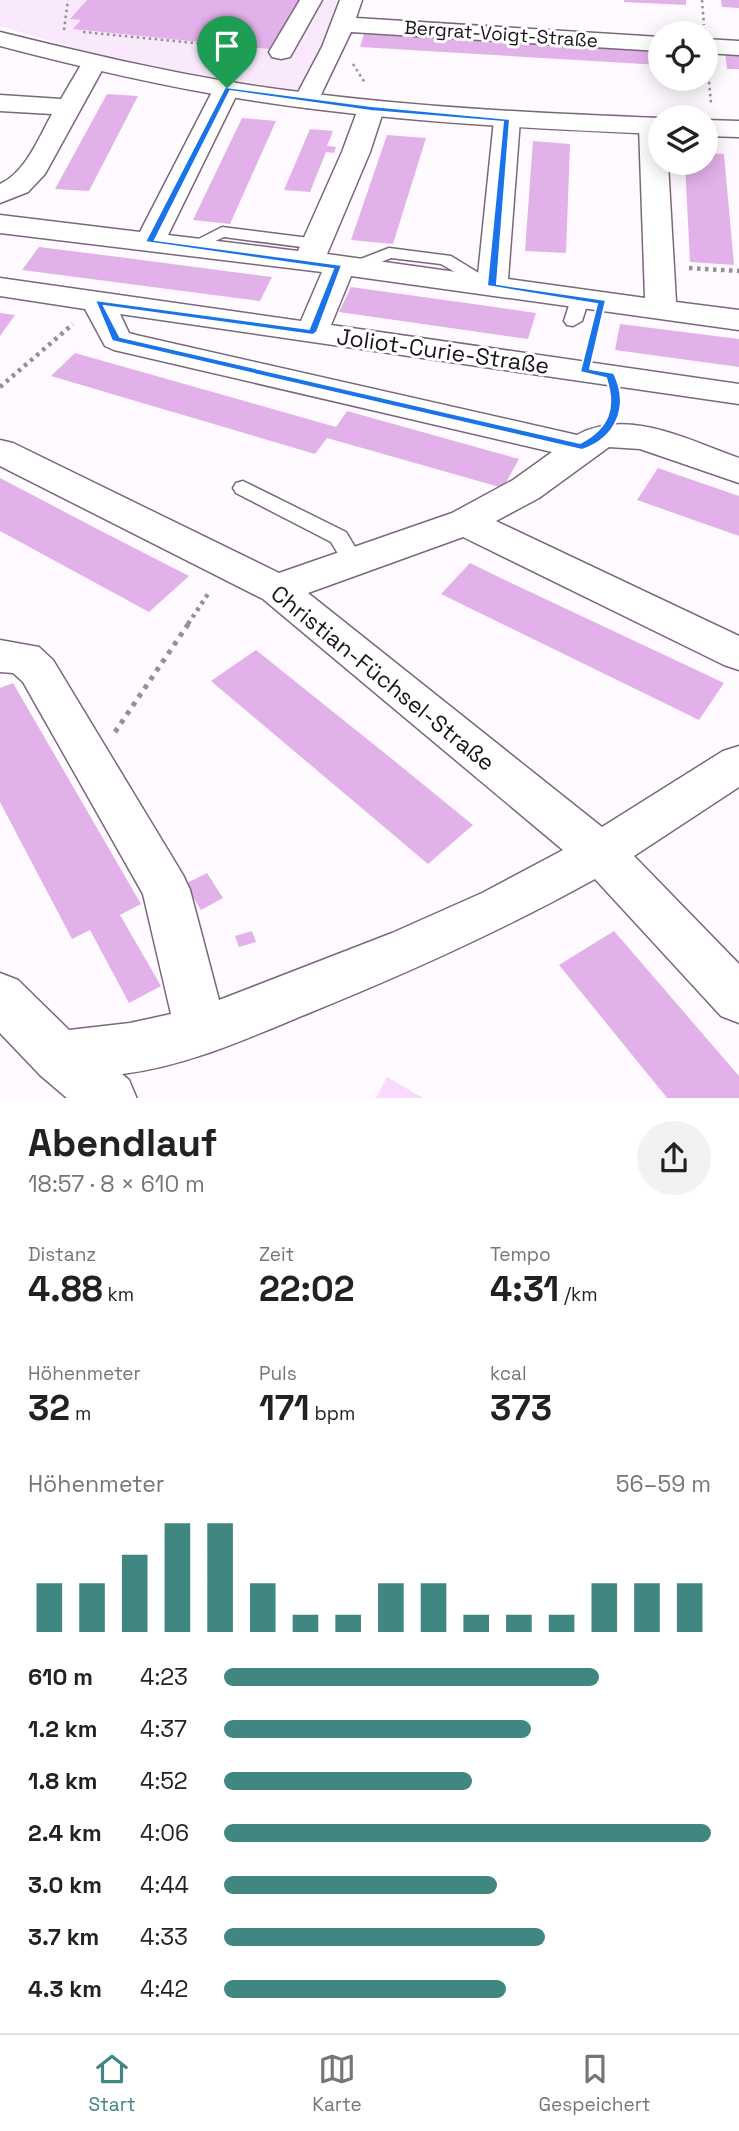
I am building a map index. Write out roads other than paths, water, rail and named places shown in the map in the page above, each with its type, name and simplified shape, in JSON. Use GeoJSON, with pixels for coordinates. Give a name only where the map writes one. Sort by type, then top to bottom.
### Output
{"type":"FeatureCollection","features":[{"type":"Feature","properties":{"kind":"street","name":"Bergrat-Voigt-Straße"},"geometry":{"type":"LineString","coordinates":[[309,4],[344,20],[648,43]]}},
{"type":"Feature","properties":{"kind":"street"},"geometry":{"type":"LineString","coordinates":[[281,51],[309,4]]}},
{"type":"Feature","properties":{"kind":"street"},"geometry":{"type":"LineString","coordinates":[[307,100],[344,20]]}},
{"type":"Feature","properties":{"kind":"street"},"geometry":{"type":"LineString","coordinates":[[0,39],[94,63],[307,100],[384,110],[507,120],[648,126]]}},
{"type":"Feature","properties":{"kind":"street"},"geometry":{"type":"LineString","coordinates":[[718,47],[739,48]]}},
{"type":"Feature","properties":{"kind":"street"},"geometry":{"type":"LineString","coordinates":[[0,194],[28,178],[94,63]]}},
{"type":"Feature","properties":{"kind":"street"},"geometry":{"type":"LineString","coordinates":[[150,242],[227,88]]}},
{"type":"Feature","properties":{"kind":"street"},"geometry":{"type":"LineString","coordinates":[[0,130],[7,104],[70,107]]}},
{"type":"Feature","properties":{"kind":"street","name":"Joliot-Curie-Straße"},"geometry":{"type":"LineString","coordinates":[[313,332],[356,152],[384,110]]}},
{"type":"Feature","properties":{"kind":"street"},"geometry":{"type":"LineString","coordinates":[[492,286],[507,120]]}},
{"type":"Feature","properties":{"kind":"street"},"geometry":{"type":"LineString","coordinates":[[657,175],[661,309]]}},
{"type":"Feature","properties":{"kind":"street"},"geometry":{"type":"LineString","coordinates":[[0,224],[329,260],[492,286],[576,310],[661,309],[739,320]]}},
{"type":"Feature","properties":{"kind":"street","name":"Joliot-Curie-Straße"},"geometry":{"type":"LineString","coordinates":[[0,287],[739,394]]}},
{"type":"Feature","properties":{"kind":"street"},"geometry":{"type":"LineString","coordinates":[[98,302],[116,339],[125,343],[592,442],[629,435],[648,439],[739,471]]}},
{"type":"Feature","properties":{"kind":"street"},"geometry":{"type":"LineString","coordinates":[[277,589],[465,522],[526,489],[592,442],[613,416],[618,398],[611,375]]}},
{"type":"Feature","properties":{"kind":"street","name":"Christian-Füchsel-Straße"},"geometry":{"type":"LineString","coordinates":[[0,451],[277,589],[600,853],[739,999]]}},
{"type":"Feature","properties":{"kind":"street"},"geometry":{"type":"LineString","coordinates":[[465,522],[739,654]]}},
{"type":"Feature","properties":{"kind":"street"},"geometry":{"type":"LineString","coordinates":[[0,656],[24,658],[38,671],[166,890],[201,1032]]}},
{"type":"Feature","properties":{"kind":"street"},"geometry":{"type":"LineString","coordinates":[[59,1057],[130,1048],[201,1032],[421,944],[499,908],[600,853],[739,764]]}},
{"type":"Feature","properties":{"kind":"street"},"geometry":{"type":"LineString","coordinates":[[0,997],[59,1057],[110,1098]]}},
{"type":"Feature","properties":{"kind":"lane"},"geometry":{"type":"LineString","coordinates":[[191,247],[222,232],[246,235],[329,260]]}},
{"type":"Feature","properties":{"kind":"lane"},"geometry":{"type":"LineString","coordinates":[[243,488],[340,537],[353,562]]}}]}
